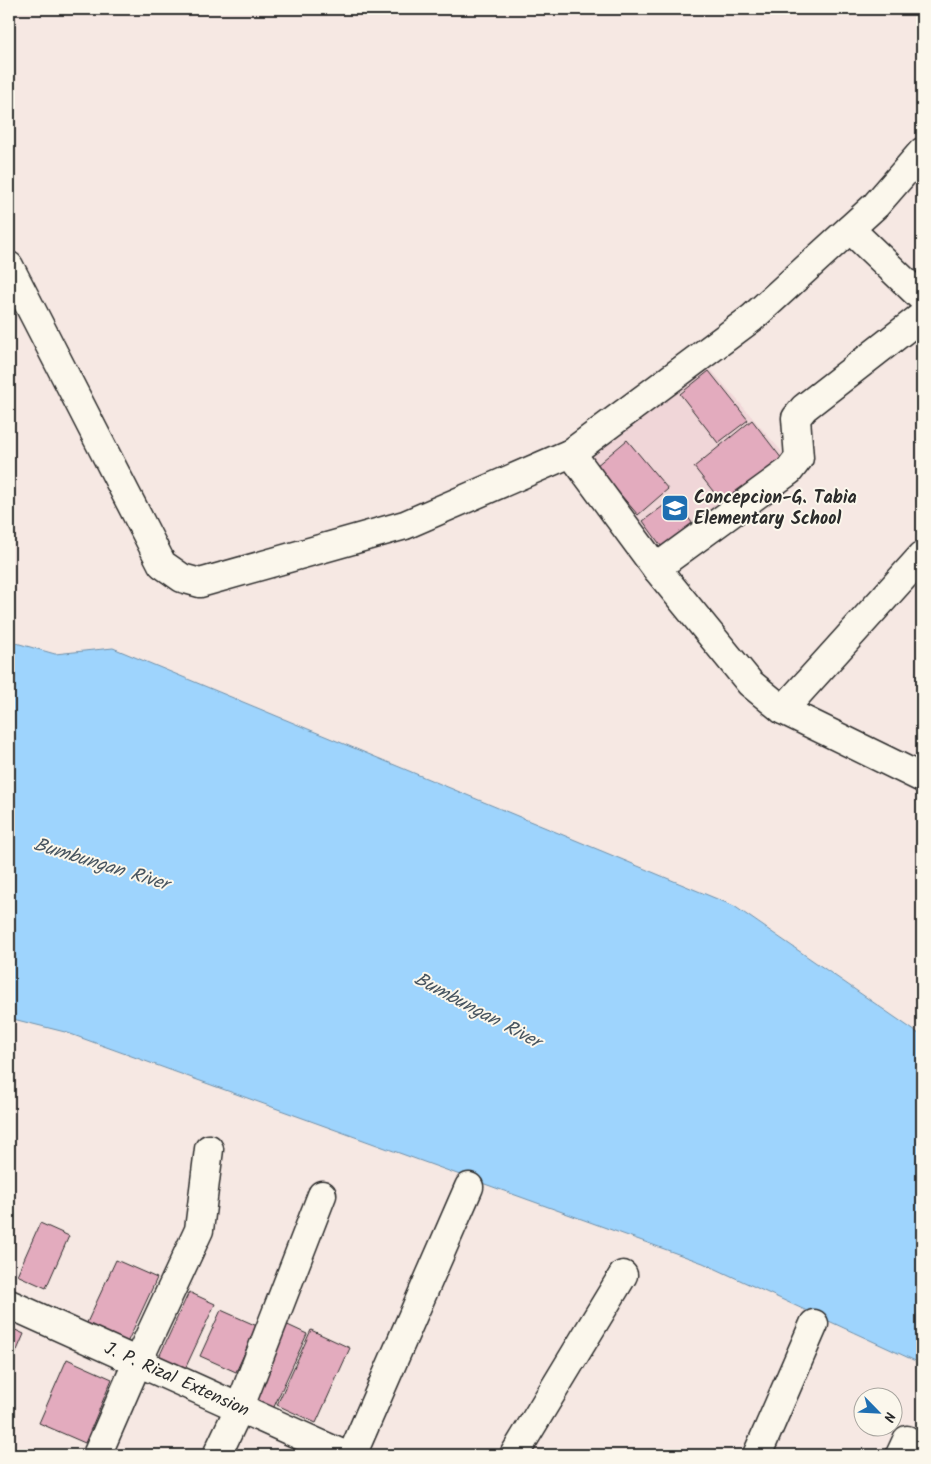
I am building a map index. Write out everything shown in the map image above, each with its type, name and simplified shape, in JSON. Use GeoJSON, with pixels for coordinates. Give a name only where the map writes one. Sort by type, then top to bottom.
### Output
{"type":"FeatureCollection","features":[{"type":"Feature","properties":{"kind":"street"},"geometry":{"type":"LineString","coordinates":[[9,266],[162,564],[182,578],[200,583],[405,525],[571,453],[752,318],[876,205],[922,152]]}},
{"type":"Feature","properties":{"kind":"street"},"geometry":{"type":"LineString","coordinates":[[850,229],[922,298]]}},
{"type":"Feature","properties":{"kind":"street"},"geometry":{"type":"LineString","coordinates":[[656,568],[789,471],[799,458],[796,418],[804,408],[922,316]]}},
{"type":"Feature","properties":{"kind":"street"},"geometry":{"type":"LineString","coordinates":[[571,453],[656,568],[750,683],[783,710],[922,778]]}},
{"type":"Feature","properties":{"kind":"street"},"geometry":{"type":"LineString","coordinates":[[783,710],[922,556]]}},
{"type":"Feature","properties":{"kind":"street"},"geometry":{"type":"LineString","coordinates":[[97,1455],[136,1363],[199,1230],[209,1149]]}},
{"type":"Feature","properties":{"kind":"street"},"geometry":{"type":"LineString","coordinates":[[352,1455],[469,1187]]}},
{"type":"Feature","properties":{"kind":"street"},"geometry":{"type":"LineString","coordinates":[[217,1455],[239,1409],[322,1195]]}},
{"type":"Feature","properties":{"kind":"street"},"geometry":{"type":"LineString","coordinates":[[514,1455],[623,1275]]}},
{"type":"Feature","properties":{"kind":"street","name":"J. P. Rizal Extension"},"geometry":{"type":"LineString","coordinates":[[9,1304],[136,1363],[344,1455]]}},
{"type":"Feature","properties":{"kind":"street"},"geometry":{"type":"LineString","coordinates":[[757,1455],[814,1324]]}},
{"type":"Feature","properties":{"kind":"shaded area","name":"Concepcion-G. Tabia Elementary School"},"geometry":{"type":"Polygon","coordinates":[[[707,365],[788,459],[663,557],[586,458],[707,365]]]}},
{"type":"Feature","properties":{"kind":"water","name":"Bumbungan River"},"geometry":{"type":"Polygon","coordinates":[[[9,641],[55,654],[113,648],[734,906],[922,1036],[922,1364],[703,1263],[65,1032],[9,1018],[9,641]]]}},
{"type":"Feature","properties":{"kind":"building"},"geometry":{"type":"Polygon","coordinates":[[[709,371],[748,420],[718,443],[680,394],[709,371]]]}},
{"type":"Feature","properties":{"kind":"building"},"geometry":{"type":"Polygon","coordinates":[[[752,420],[782,459],[724,505],[694,467],[752,420]]]}},
{"type":"Feature","properties":{"kind":"building"},"geometry":{"type":"Polygon","coordinates":[[[627,440],[668,489],[638,515],[596,466],[627,440]]]}},
{"type":"Feature","properties":{"kind":"building"},"geometry":{"type":"Polygon","coordinates":[[[674,498],[695,527],[664,550],[643,521],[674,498]]]}},
{"type":"Feature","properties":{"kind":"building"},"geometry":{"type":"Polygon","coordinates":[[[40,1223],[69,1236],[46,1288],[17,1275],[40,1223]]]}},
{"type":"Feature","properties":{"kind":"building"},"geometry":{"type":"Polygon","coordinates":[[[116,1260],[157,1278],[126,1345],[85,1327],[116,1260]]]}},
{"type":"Feature","properties":{"kind":"building"},"geometry":{"type":"Polygon","coordinates":[[[189,1292],[215,1304],[185,1369],[159,1357],[189,1292]]]}},
{"type":"Feature","properties":{"kind":"building"},"geometry":{"type":"Polygon","coordinates":[[[221,1310],[257,1326],[236,1372],[200,1356],[221,1310]]]}},
{"type":"Feature","properties":{"kind":"building"},"geometry":{"type":"Polygon","coordinates":[[[279,1321],[307,1334],[273,1409],[245,1397],[279,1321]]]}},
{"type":"Feature","properties":{"kind":"building"},"geometry":{"type":"Polygon","coordinates":[[[9,1327],[24,1334],[9,1369],[9,1327]]]}},
{"type":"Feature","properties":{"kind":"building"},"geometry":{"type":"Polygon","coordinates":[[[311,1330],[350,1348],[316,1423],[277,1405],[311,1330]]]}},
{"type":"Feature","properties":{"kind":"building"},"geometry":{"type":"Polygon","coordinates":[[[67,1359],[112,1379],[85,1443],[39,1423],[67,1359]]]}},
{"type":"Feature","properties":{"kind":"place","name":"Concepcion-G. Tabia Elementary School"},"geometry":{"type":"Point","coordinates":[675,508]}}]}
